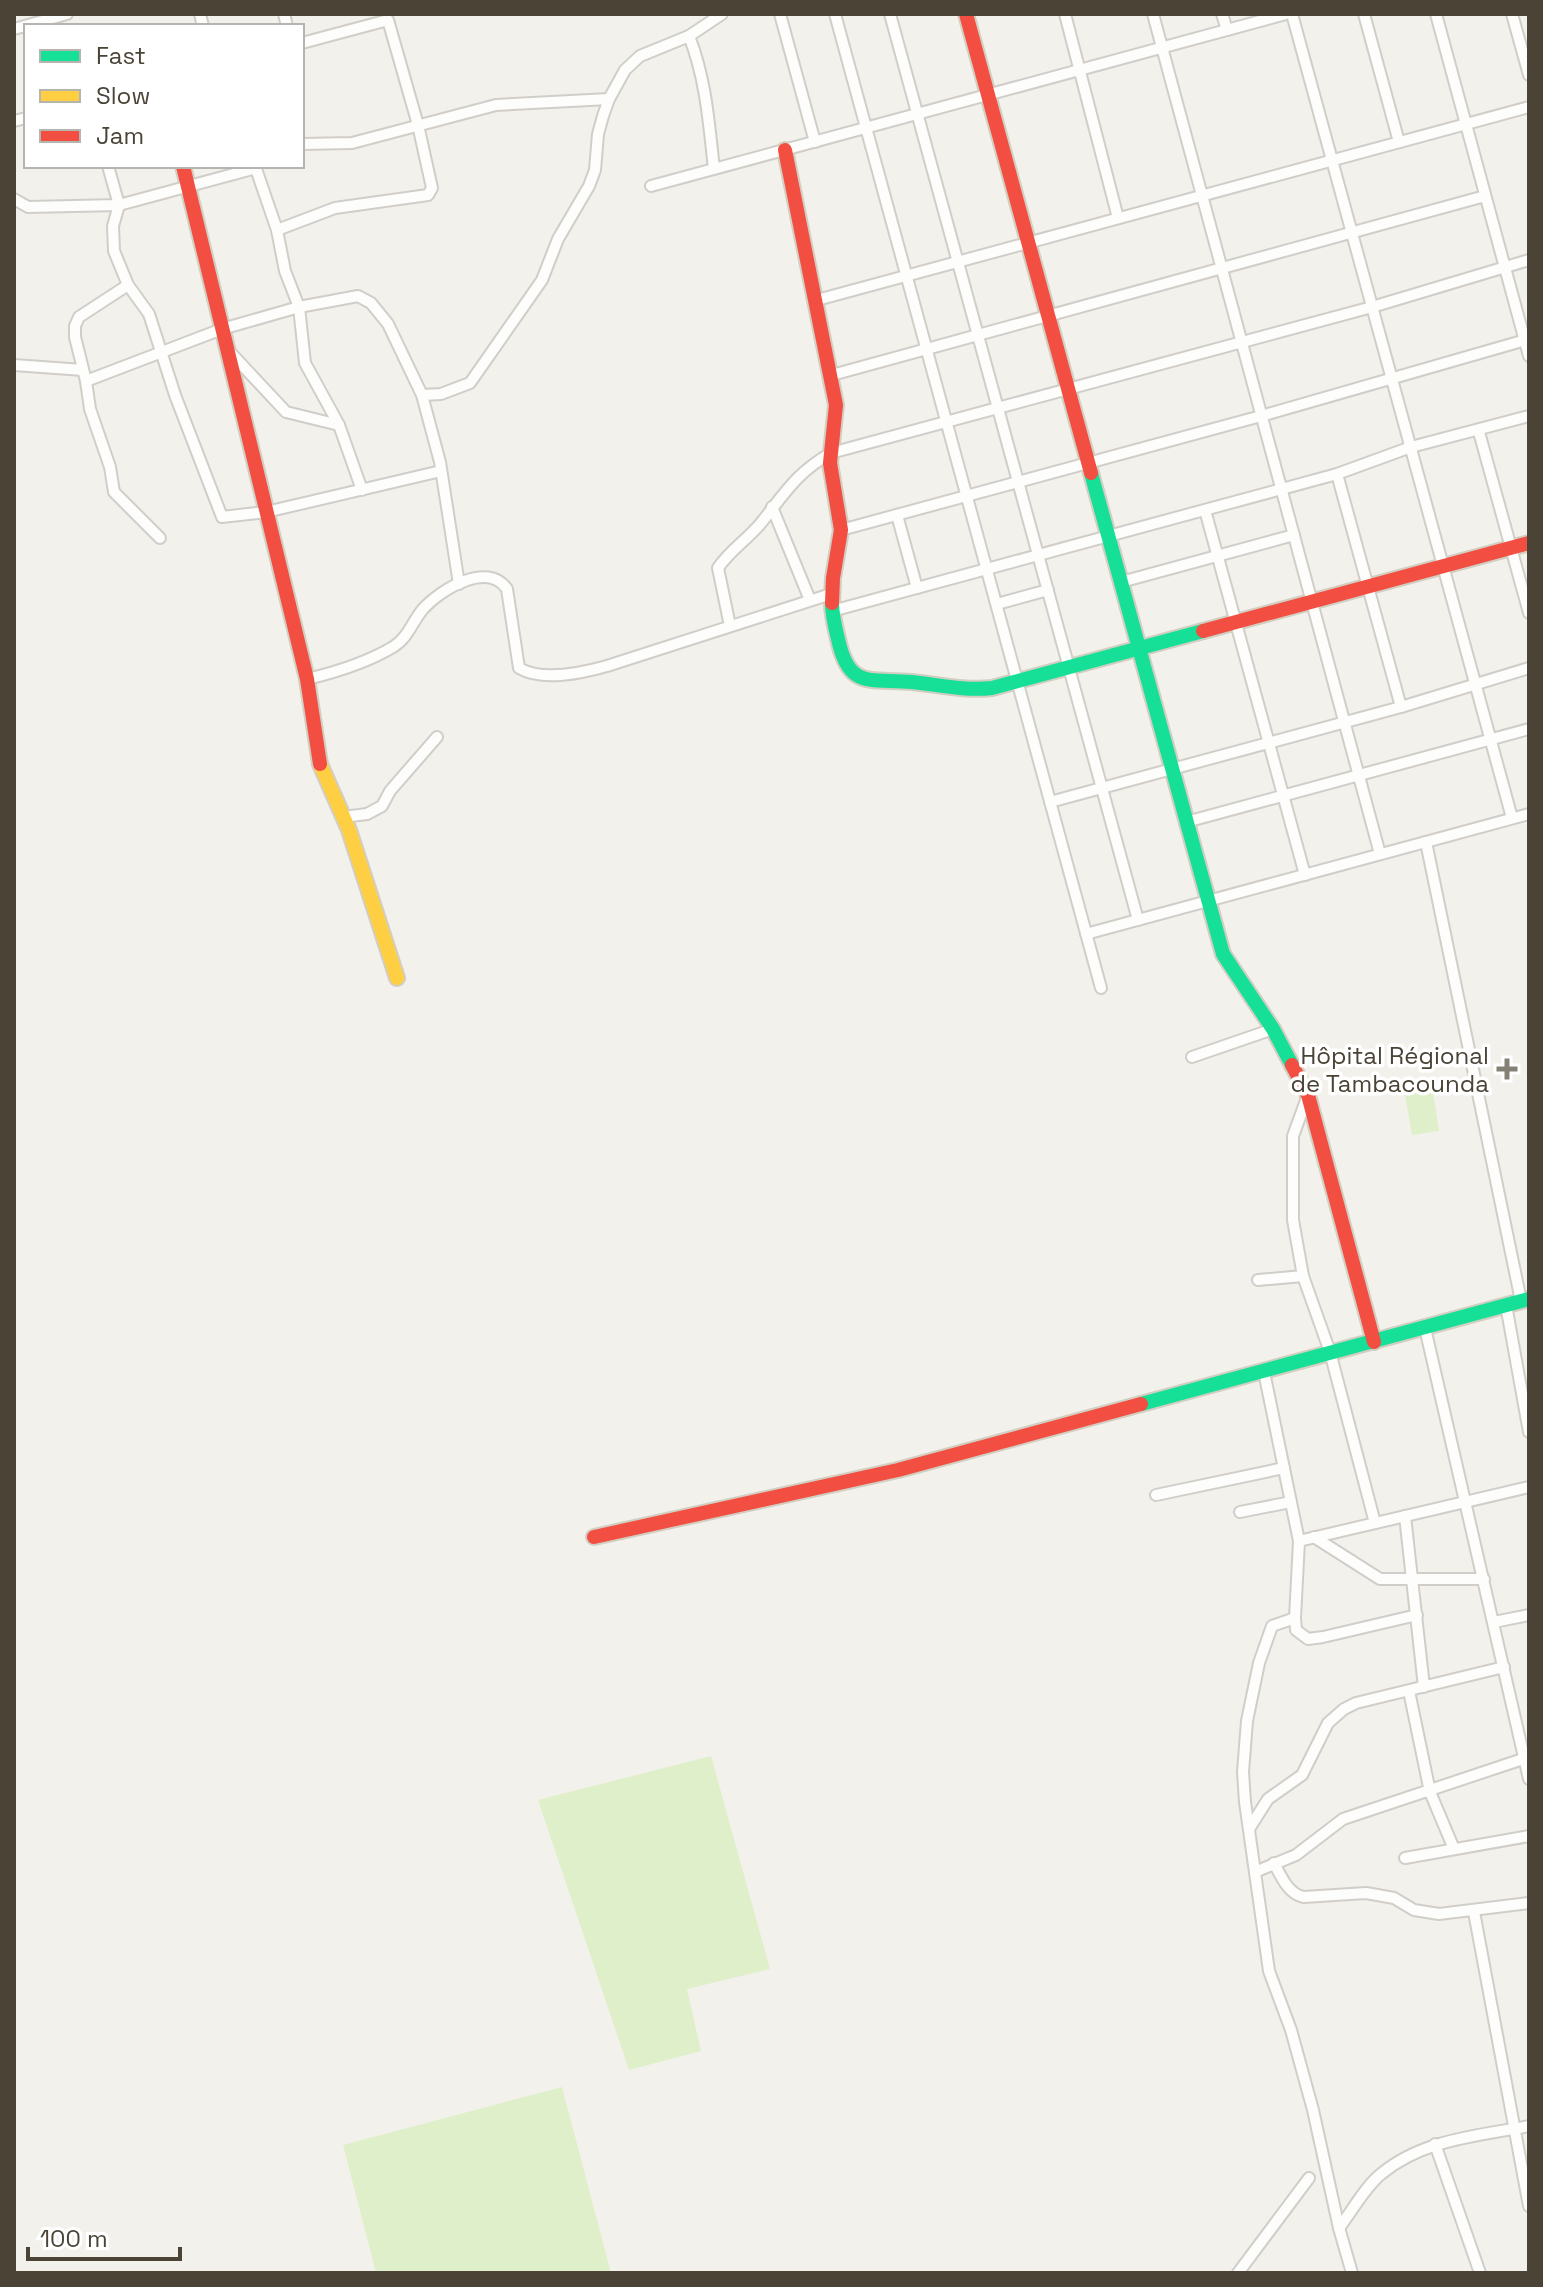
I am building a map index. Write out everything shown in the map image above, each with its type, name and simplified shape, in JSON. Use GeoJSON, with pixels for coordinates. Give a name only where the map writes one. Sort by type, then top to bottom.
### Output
{"type":"FeatureCollection","features":[{"type":"Feature","properties":{"kind":"street"},"geometry":{"type":"LineString","coordinates":[[32,24],[67,14]]}},
{"type":"Feature","properties":{"kind":"street"},"geometry":{"type":"LineString","coordinates":[[422,395],[441,394],[470,383],[542,280],[558,239],[595,170],[598,134],[609,99],[633,61],[651,50],[689,36],[722,14]]}},
{"type":"Feature","properties":{"kind":"street"},"geometry":{"type":"LineString","coordinates":[[780,14],[815,142]]}},
{"type":"Feature","properties":{"kind":"street"},"geometry":{"type":"LineString","coordinates":[[835,14],[1101,988]]}},
{"type":"Feature","properties":{"kind":"street"},"geometry":{"type":"LineString","coordinates":[[890,14],[1138,920]]}},
{"type":"Feature","properties":{"kind":"street"},"geometry":{"type":"LineString","coordinates":[[966,14],[1223,954],[1273,1029],[1308,1095],[1374,1342]]}},
{"type":"Feature","properties":{"kind":"street"},"geometry":{"type":"LineString","coordinates":[[1065,14],[1118,218]]}},
{"type":"Feature","properties":{"kind":"street"},"geometry":{"type":"LineString","coordinates":[[1153,14],[1380,854]]}},
{"type":"Feature","properties":{"kind":"street"},"geometry":{"type":"LineString","coordinates":[[1222,14],[1227,30]]}},
{"type":"Feature","properties":{"kind":"street"},"geometry":{"type":"LineString","coordinates":[[651,186],[1286,14]]}},
{"type":"Feature","properties":{"kind":"street"},"geometry":{"type":"LineString","coordinates":[[1292,14],[1512,818]]}},
{"type":"Feature","properties":{"kind":"street"},"geometry":{"type":"LineString","coordinates":[[1364,14],[1399,142]]}},
{"type":"Feature","properties":{"kind":"street"},"geometry":{"type":"LineString","coordinates":[[1436,14],[1527,339],[1529,356]]}},
{"type":"Feature","properties":{"kind":"street"},"geometry":{"type":"LineString","coordinates":[[1512,14],[1529,75]]}},
{"type":"Feature","properties":{"kind":"street"},"geometry":{"type":"LineString","coordinates":[[277,230],[335,208],[428,195],[432,188],[418,125],[388,20],[366,20],[304,42]]}},
{"type":"Feature","properties":{"kind":"street"},"geometry":{"type":"LineString","coordinates":[[689,36],[706,95],[714,169]]}},
{"type":"Feature","properties":{"kind":"street"},"geometry":{"type":"LineString","coordinates":[[304,144],[352,143],[496,105],[609,99]]}},
{"type":"Feature","properties":{"kind":"street"},"geometry":{"type":"LineString","coordinates":[[817,300],[1529,107]]}},
{"type":"Feature","properties":{"kind":"street"},"geometry":{"type":"LineString","coordinates":[[785,150],[832,375],[836,405],[830,463],[841,530],[831,594],[832,611],[843,662],[855,674],[868,680],[974,690],[1018,682],[1529,543]]}},
{"type":"Feature","properties":{"kind":"street"},"geometry":{"type":"LineString","coordinates":[[109,168],[119,205],[113,226],[114,251],[128,285],[149,314],[175,395],[222,517],[266,512],[441,471]]}},
{"type":"Feature","properties":{"kind":"street"},"geometry":{"type":"LineString","coordinates":[[184,168],[307,679],[318,759],[343,817],[397,978]]}},
{"type":"Feature","properties":{"kind":"street"},"geometry":{"type":"LineString","coordinates":[[14,199],[28,207],[119,205],[251,168]]}},
{"type":"Feature","properties":{"kind":"street"},"geometry":{"type":"LineString","coordinates":[[255,168],[277,230],[285,271],[299,307],[305,363],[339,425],[362,490]]}},
{"type":"Feature","properties":{"kind":"street"},"geometry":{"type":"LineString","coordinates":[[832,375],[1485,196]]}},
{"type":"Feature","properties":{"kind":"street"},"geometry":{"type":"LineString","coordinates":[[730,626],[718,568],[728,553],[760,524],[800,474],[831,453],[1372,307],[1529,260]]}},
{"type":"Feature","properties":{"kind":"street"},"geometry":{"type":"LineString","coordinates":[[128,285],[79,317],[75,337],[90,409],[110,467],[114,492],[160,538]]}},
{"type":"Feature","properties":{"kind":"street"},"geometry":{"type":"LineString","coordinates":[[14,365],[85,375],[222,329],[299,307],[358,296],[371,303],[388,324],[422,395],[441,471],[459,584]]}},
{"type":"Feature","properties":{"kind":"street"},"geometry":{"type":"LineString","coordinates":[[841,530],[1261,416],[1527,339]]}},
{"type":"Feature","properties":{"kind":"street"},"geometry":{"type":"LineString","coordinates":[[228,350],[286,412],[339,425]]}},
{"type":"Feature","properties":{"kind":"street"},"geometry":{"type":"LineString","coordinates":[[832,611],[1337,474],[1411,447],[1479,432],[1529,416]]}},
{"type":"Feature","properties":{"kind":"street"},"geometry":{"type":"LineString","coordinates":[[1479,432],[1529,613]]}},
{"type":"Feature","properties":{"kind":"street"},"geometry":{"type":"LineString","coordinates":[[1337,474],[1401,707]]}},
{"type":"Feature","properties":{"kind":"street"},"geometry":{"type":"LineString","coordinates":[[772,507],[810,600]]}},
{"type":"Feature","properties":{"kind":"street"},"geometry":{"type":"LineString","coordinates":[[1205,510],[1305,875]]}},
{"type":"Feature","properties":{"kind":"street"},"geometry":{"type":"LineString","coordinates":[[897,515],[917,588]]}},
{"type":"Feature","properties":{"kind":"street"},"geometry":{"type":"LineString","coordinates":[[1121,582],[1294,535]]}},
{"type":"Feature","properties":{"kind":"street"},"geometry":{"type":"LineString","coordinates":[[307,679],[343,671],[393,647],[402,641],[422,610],[439,595],[474,578],[492,576],[507,589],[519,668],[537,674],[598,668],[676,646],[831,594]]}},
{"type":"Feature","properties":{"kind":"street"},"geometry":{"type":"LineString","coordinates":[[997,604],[1048,590]]}},
{"type":"Feature","properties":{"kind":"street"},"geometry":{"type":"LineString","coordinates":[[1050,802],[1401,707],[1529,668]]}},
{"type":"Feature","properties":{"kind":"street"},"geometry":{"type":"LineString","coordinates":[[1186,822],[1529,729]]}},
{"type":"Feature","properties":{"kind":"street"},"geometry":{"type":"LineString","coordinates":[[343,817],[367,814],[382,806],[390,791],[437,737]]}},
{"type":"Feature","properties":{"kind":"street"},"geometry":{"type":"LineString","coordinates":[[1086,934],[1529,814]]}},
{"type":"Feature","properties":{"kind":"street"},"geometry":{"type":"LineString","coordinates":[[1426,842],[1519,1302],[1529,1432]]}},
{"type":"Feature","properties":{"kind":"street"},"geometry":{"type":"LineString","coordinates":[[1192,1057],[1273,1029]]}},
{"type":"Feature","properties":{"kind":"street"},"geometry":{"type":"LineString","coordinates":[[1308,1095],[1293,1136],[1293,1220],[1303,1276],[1330,1352],[1375,1523]]}},
{"type":"Feature","properties":{"kind":"street"},"geometry":{"type":"LineString","coordinates":[[1258,1280],[1303,1276]]}},
{"type":"Feature","properties":{"kind":"street"},"geometry":{"type":"LineString","coordinates":[[594,1537],[898,1470],[1519,1302]]}},
{"type":"Feature","properties":{"kind":"street"},"geometry":{"type":"LineString","coordinates":[[1425,1328],[1527,1757],[1529,1779]]}},
{"type":"Feature","properties":{"kind":"street"},"geometry":{"type":"LineString","coordinates":[[1264,1372],[1299,1541],[1296,1630],[1308,1639],[1417,1615]]}},
{"type":"Feature","properties":{"kind":"street"},"geometry":{"type":"LineString","coordinates":[[1156,1495],[1284,1468]]}},
{"type":"Feature","properties":{"kind":"street"},"geometry":{"type":"LineString","coordinates":[[1299,1541],[1529,1487]]}},
{"type":"Feature","properties":{"kind":"street"},"geometry":{"type":"LineString","coordinates":[[1240,1512],[1291,1502]]}},
{"type":"Feature","properties":{"kind":"street"},"geometry":{"type":"LineString","coordinates":[[1405,1516],[1424,1687]]}},
{"type":"Feature","properties":{"kind":"street"},"geometry":{"type":"LineString","coordinates":[[1314,1537],[1380,1579],[1484,1579]]}},
{"type":"Feature","properties":{"kind":"street"},"geometry":{"type":"LineString","coordinates":[[1494,1622],[1529,1615]]}},
{"type":"Feature","properties":{"kind":"street"},"geometry":{"type":"LineString","coordinates":[[1295,1618],[1272,1626],[1253,1684],[1243,1772],[1269,1971],[1291,2030],[1313,2110],[1352,2273]]}},
{"type":"Feature","properties":{"kind":"street"},"geometry":{"type":"LineString","coordinates":[[1249,1829],[1268,1799],[1302,1775],[1322,1730],[1336,1715],[1356,1703],[1504,1667]]}},
{"type":"Feature","properties":{"kind":"street"},"geometry":{"type":"LineString","coordinates":[[1409,1691],[1430,1792],[1454,1849]]}},
{"type":"Feature","properties":{"kind":"street"},"geometry":{"type":"LineString","coordinates":[[1255,1872],[1296,1855],[1343,1819],[1527,1757]]}},
{"type":"Feature","properties":{"kind":"street"},"geometry":{"type":"LineString","coordinates":[[1405,1858],[1529,1836]]}},
{"type":"Feature","properties":{"kind":"street"},"geometry":{"type":"LineString","coordinates":[[1274,1863],[1297,1896],[1311,1898],[1366,1893],[1399,1900],[1414,1910],[1429,1913],[1474,1912],[1529,1903]]}},
{"type":"Feature","properties":{"kind":"street"},"geometry":{"type":"LineString","coordinates":[[1474,1912],[1529,2206]]}},
{"type":"Feature","properties":{"kind":"street"},"geometry":{"type":"LineString","coordinates":[[1339,2228],[1380,2175],[1416,2152],[1435,2144],[1529,2126]]}},
{"type":"Feature","properties":{"kind":"street"},"geometry":{"type":"LineString","coordinates":[[1435,2144],[1480,2273]]}},
{"type":"Feature","properties":{"kind":"street"},"geometry":{"type":"LineString","coordinates":[[1238,2273],[1309,2178]]}},
{"type":"Feature","properties":{"kind":"green space"},"geometry":{"type":"Polygon","coordinates":[[[1432,1085],[1439,1131],[1412,1135],[1404,1089],[1432,1085]]]}},
{"type":"Feature","properties":{"kind":"green space"},"geometry":{"type":"Polygon","coordinates":[[[711,1756],[770,1969],[687,1989],[701,2051],[629,2070],[538,1800],[711,1756]]]}},
{"type":"Feature","properties":{"kind":"green space"},"geometry":{"type":"Polygon","coordinates":[[[562,2087],[611,2273],[376,2273],[343,2145],[562,2087]]]}},
{"type":"Feature","properties":{"kind":"traffic: fast"},"geometry":{"type":"LineString","coordinates":[[1091,473],[1223,954],[1273,1029],[1292,1065]]}},
{"type":"Feature","properties":{"kind":"traffic: fast"},"geometry":{"type":"LineString","coordinates":[[832,603],[843,655],[855,674],[873,680],[962,688],[992,688],[1203,631]]}},
{"type":"Feature","properties":{"kind":"traffic: fast"},"geometry":{"type":"LineString","coordinates":[[1141,1404],[1529,1299]]}},
{"type":"Feature","properties":{"kind":"traffic: slow"},"geometry":{"type":"LineString","coordinates":[[320,764],[349,830],[397,978]]}},
{"type":"Feature","properties":{"kind":"traffic: jam"},"geometry":{"type":"LineString","coordinates":[[966,14],[1091,473]]}},
{"type":"Feature","properties":{"kind":"traffic: jam"},"geometry":{"type":"LineString","coordinates":[[785,150],[836,405],[830,463],[841,530],[832,603]]}},
{"type":"Feature","properties":{"kind":"traffic: jam"},"geometry":{"type":"LineString","coordinates":[[183,168],[307,679],[320,764]]}},
{"type":"Feature","properties":{"kind":"traffic: jam"},"geometry":{"type":"LineString","coordinates":[[1203,631],[1529,543]]}},
{"type":"Feature","properties":{"kind":"traffic: jam"},"geometry":{"type":"LineString","coordinates":[[1292,1065],[1308,1095],[1374,1342]]}},
{"type":"Feature","properties":{"kind":"traffic: jam"},"geometry":{"type":"LineString","coordinates":[[594,1537],[898,1470],[1141,1404]]}},
{"type":"Feature","properties":{"kind":"place","name":"Hôpital Régional de Tambacounda"},"geometry":{"type":"Point","coordinates":[1507,1069]}}]}
